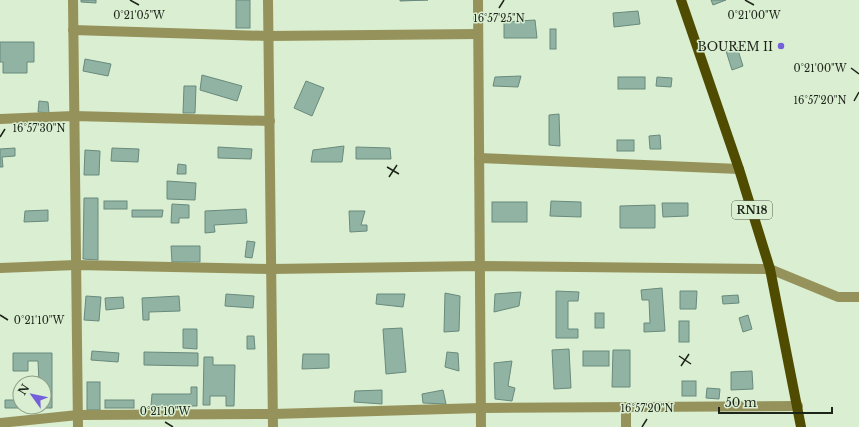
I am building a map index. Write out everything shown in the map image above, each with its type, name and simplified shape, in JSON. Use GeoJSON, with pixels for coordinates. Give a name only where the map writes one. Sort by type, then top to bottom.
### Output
{"type":"FeatureCollection","features":[{"type":"Feature","properties":{"kind":"main road","name":"RN18"},"geometry":{"type":"LineString","coordinates":[[681,0],[739,169],[770,269],[801,427]]}},
{"type":"Feature","properties":{"kind":"street"},"geometry":{"type":"LineString","coordinates":[[73,0],[78,427]]}},
{"type":"Feature","properties":{"kind":"street"},"geometry":{"type":"LineString","coordinates":[[268,0],[273,427]]}},
{"type":"Feature","properties":{"kind":"street"},"geometry":{"type":"LineString","coordinates":[[478,0],[482,427]]}},
{"type":"Feature","properties":{"kind":"street"},"geometry":{"type":"LineString","coordinates":[[73,30],[268,36],[478,34]]}},
{"type":"Feature","properties":{"kind":"street"},"geometry":{"type":"LineString","coordinates":[[0,119],[74,116],[270,122]]}},
{"type":"Feature","properties":{"kind":"street"},"geometry":{"type":"LineString","coordinates":[[479,158],[739,169]]}},
{"type":"Feature","properties":{"kind":"street"},"geometry":{"type":"LineString","coordinates":[[0,268],[76,265],[272,268],[480,266],[770,269],[838,297],[859,297]]}},
{"type":"Feature","properties":{"kind":"street"},"geometry":{"type":"LineString","coordinates":[[0,423],[78,415],[274,414],[481,408],[798,406]]}},
{"type":"Feature","properties":{"kind":"street"},"geometry":{"type":"LineString","coordinates":[[626,407],[626,427]]}},
{"type":"Feature","properties":{"kind":"building"},"geometry":{"type":"Polygon","coordinates":[[[81,0],[96,0],[96,3],[81,2],[81,0]]]}},
{"type":"Feature","properties":{"kind":"building"},"geometry":{"type":"Polygon","coordinates":[[[236,0],[250,0],[250,28],[236,28],[236,0]]]}},
{"type":"Feature","properties":{"kind":"building"},"geometry":{"type":"Polygon","coordinates":[[[400,0],[428,0],[400,1],[400,0]]]}},
{"type":"Feature","properties":{"kind":"building"},"geometry":{"type":"Polygon","coordinates":[[[711,0],[726,0],[713,5],[711,0]]]}},
{"type":"Feature","properties":{"kind":"building"},"geometry":{"type":"Polygon","coordinates":[[[638,11],[640,24],[614,27],[613,13],[638,11]]]}},
{"type":"Feature","properties":{"kind":"building"},"geometry":{"type":"Polygon","coordinates":[[[535,20],[537,38],[504,38],[504,22],[535,20]]]}},
{"type":"Feature","properties":{"kind":"building"},"geometry":{"type":"Polygon","coordinates":[[[550,29],[556,29],[556,49],[550,49],[550,29]]]}},
{"type":"Feature","properties":{"kind":"building"},"geometry":{"type":"Polygon","coordinates":[[[0,42],[34,42],[34,62],[27,62],[27,73],[3,73],[3,62],[0,62],[0,42]]]}},
{"type":"Feature","properties":{"kind":"building"},"geometry":{"type":"Polygon","coordinates":[[[737,47],[743,66],[732,70],[726,51],[737,47]]]}},
{"type":"Feature","properties":{"kind":"building"},"geometry":{"type":"Polygon","coordinates":[[[85,59],[111,64],[108,76],[83,71],[85,59]]]}},
{"type":"Feature","properties":{"kind":"building"},"geometry":{"type":"Polygon","coordinates":[[[202,75],[242,86],[237,101],[200,90],[202,75]]]}},
{"type":"Feature","properties":{"kind":"building"},"geometry":{"type":"Polygon","coordinates":[[[521,76],[518,87],[493,86],[495,77],[521,76]]]}},
{"type":"Feature","properties":{"kind":"building"},"geometry":{"type":"Polygon","coordinates":[[[618,77],[645,77],[645,89],[618,89],[618,77]]]}},
{"type":"Feature","properties":{"kind":"building"},"geometry":{"type":"Polygon","coordinates":[[[657,77],[672,78],[671,87],[656,86],[657,77]]]}},
{"type":"Feature","properties":{"kind":"building"},"geometry":{"type":"Polygon","coordinates":[[[306,81],[324,88],[312,116],[294,108],[306,81]]]}},
{"type":"Feature","properties":{"kind":"building"},"geometry":{"type":"Polygon","coordinates":[[[184,86],[196,86],[195,113],[183,113],[184,86]]]}},
{"type":"Feature","properties":{"kind":"building"},"geometry":{"type":"Polygon","coordinates":[[[39,101],[48,102],[49,113],[38,112],[39,101]]]}},
{"type":"Feature","properties":{"kind":"building"},"geometry":{"type":"Polygon","coordinates":[[[559,114],[560,146],[549,145],[549,115],[559,114]]]}},
{"type":"Feature","properties":{"kind":"building"},"geometry":{"type":"Polygon","coordinates":[[[660,135],[661,149],[650,149],[649,136],[660,135]]]}},
{"type":"Feature","properties":{"kind":"building"},"geometry":{"type":"Polygon","coordinates":[[[617,140],[634,140],[634,151],[617,151],[617,140]]]}},
{"type":"Feature","properties":{"kind":"building"},"geometry":{"type":"Polygon","coordinates":[[[344,146],[342,162],[311,162],[313,150],[344,146]]]}},
{"type":"Feature","properties":{"kind":"building"},"geometry":{"type":"Polygon","coordinates":[[[218,147],[252,149],[251,159],[218,158],[218,147]]]}},
{"type":"Feature","properties":{"kind":"building"},"geometry":{"type":"Polygon","coordinates":[[[356,147],[390,148],[391,159],[356,159],[356,147]]]}},
{"type":"Feature","properties":{"kind":"building"},"geometry":{"type":"Polygon","coordinates":[[[15,148],[15,156],[2,157],[3,167],[0,167],[0,149],[15,148]]]}},
{"type":"Feature","properties":{"kind":"building"},"geometry":{"type":"Polygon","coordinates":[[[112,148],[139,149],[138,162],[111,161],[112,148]]]}},
{"type":"Feature","properties":{"kind":"building"},"geometry":{"type":"Polygon","coordinates":[[[85,150],[100,151],[99,175],[84,175],[85,150]]]}},
{"type":"Feature","properties":{"kind":"building"},"geometry":{"type":"Polygon","coordinates":[[[178,164],[186,165],[186,174],[177,174],[178,164]]]}},
{"type":"Feature","properties":{"kind":"building"},"geometry":{"type":"Polygon","coordinates":[[[167,181],[196,183],[195,200],[167,199],[167,181]]]}},
{"type":"Feature","properties":{"kind":"building"},"geometry":{"type":"Polygon","coordinates":[[[84,198],[98,198],[98,260],[83,259],[84,198]]]}},
{"type":"Feature","properties":{"kind":"building"},"geometry":{"type":"Polygon","coordinates":[[[104,201],[127,201],[127,209],[104,209],[104,201]]]}},
{"type":"Feature","properties":{"kind":"building"},"geometry":{"type":"Polygon","coordinates":[[[551,201],[581,202],[581,217],[550,216],[551,201]]]}},
{"type":"Feature","properties":{"kind":"building"},"geometry":{"type":"Polygon","coordinates":[[[492,202],[527,202],[527,222],[492,222],[492,202]]]}},
{"type":"Feature","properties":{"kind":"building"},"geometry":{"type":"Polygon","coordinates":[[[662,203],[688,203],[688,216],[663,217],[662,203]]]}},
{"type":"Feature","properties":{"kind":"building"},"geometry":{"type":"Polygon","coordinates":[[[172,204],[189,205],[189,218],[179,218],[179,223],[171,223],[172,204]]]}},
{"type":"Feature","properties":{"kind":"building"},"geometry":{"type":"Polygon","coordinates":[[[655,205],[655,228],[620,228],[620,206],[655,205]]]}},
{"type":"Feature","properties":{"kind":"building"},"geometry":{"type":"Polygon","coordinates":[[[246,209],[247,223],[214,225],[215,232],[205,233],[205,211],[246,209]]]}},
{"type":"Feature","properties":{"kind":"building"},"geometry":{"type":"Polygon","coordinates":[[[48,210],[48,221],[24,222],[25,211],[48,210]]]}},
{"type":"Feature","properties":{"kind":"building"},"geometry":{"type":"Polygon","coordinates":[[[132,210],[163,210],[162,217],[132,217],[132,210]]]}},
{"type":"Feature","properties":{"kind":"building"},"geometry":{"type":"Polygon","coordinates":[[[349,211],[365,211],[361,225],[367,225],[367,231],[350,232],[349,211]]]}},
{"type":"Feature","properties":{"kind":"building"},"geometry":{"type":"Polygon","coordinates":[[[247,241],[255,242],[252,258],[245,257],[247,241]]]}},
{"type":"Feature","properties":{"kind":"building"},"geometry":{"type":"Polygon","coordinates":[[[171,246],[200,246],[200,262],[172,262],[171,246]]]}},
{"type":"Feature","properties":{"kind":"building"},"geometry":{"type":"Polygon","coordinates":[[[662,288],[665,331],[644,332],[644,323],[650,323],[649,300],[642,300],[641,290],[662,288]]]}},
{"type":"Feature","properties":{"kind":"building"},"geometry":{"type":"Polygon","coordinates":[[[556,291],[579,292],[578,301],[568,301],[568,329],[578,329],[578,338],[556,338],[556,291]]]}},
{"type":"Feature","properties":{"kind":"building"},"geometry":{"type":"Polygon","coordinates":[[[680,291],[697,291],[696,309],[680,309],[680,291]]]}},
{"type":"Feature","properties":{"kind":"building"},"geometry":{"type":"Polygon","coordinates":[[[521,292],[519,306],[494,312],[495,294],[521,292]]]}},
{"type":"Feature","properties":{"kind":"building"},"geometry":{"type":"Polygon","coordinates":[[[445,293],[460,296],[459,331],[444,332],[445,293]]]}},
{"type":"Feature","properties":{"kind":"building"},"geometry":{"type":"Polygon","coordinates":[[[226,294],[254,296],[253,308],[225,306],[226,294]]]}},
{"type":"Feature","properties":{"kind":"building"},"geometry":{"type":"Polygon","coordinates":[[[377,294],[405,294],[403,307],[376,304],[377,294]]]}},
{"type":"Feature","properties":{"kind":"building"},"geometry":{"type":"Polygon","coordinates":[[[738,295],[739,303],[723,304],[722,296],[738,295]]]}},
{"type":"Feature","properties":{"kind":"building"},"geometry":{"type":"Polygon","coordinates":[[[86,296],[101,297],[99,321],[84,320],[86,296]]]}},
{"type":"Feature","properties":{"kind":"building"},"geometry":{"type":"Polygon","coordinates":[[[179,296],[180,311],[149,312],[149,320],[143,320],[142,298],[179,296]]]}},
{"type":"Feature","properties":{"kind":"building"},"geometry":{"type":"Polygon","coordinates":[[[123,297],[124,308],[106,310],[105,298],[123,297]]]}},
{"type":"Feature","properties":{"kind":"building"},"geometry":{"type":"Polygon","coordinates":[[[595,313],[604,313],[604,328],[595,328],[595,313]]]}},
{"type":"Feature","properties":{"kind":"building"},"geometry":{"type":"Polygon","coordinates":[[[748,315],[752,329],[743,332],[739,318],[748,315]]]}},
{"type":"Feature","properties":{"kind":"building"},"geometry":{"type":"Polygon","coordinates":[[[679,321],[689,321],[689,342],[679,342],[679,321]]]}},
{"type":"Feature","properties":{"kind":"building"},"geometry":{"type":"Polygon","coordinates":[[[402,328],[406,372],[386,374],[383,329],[402,328]]]}},
{"type":"Feature","properties":{"kind":"building"},"geometry":{"type":"Polygon","coordinates":[[[183,329],[197,329],[197,349],[183,348],[183,329]]]}},
{"type":"Feature","properties":{"kind":"building"},"geometry":{"type":"Polygon","coordinates":[[[247,336],[254,336],[255,349],[247,349],[247,336]]]}},
{"type":"Feature","properties":{"kind":"building"},"geometry":{"type":"Polygon","coordinates":[[[569,349],[571,388],[554,389],[552,350],[569,349]]]}},
{"type":"Feature","properties":{"kind":"building"},"geometry":{"type":"Polygon","coordinates":[[[613,350],[630,350],[630,387],[612,387],[613,350]]]}},
{"type":"Feature","properties":{"kind":"building"},"geometry":{"type":"Polygon","coordinates":[[[92,351],[119,353],[118,362],[91,360],[92,351]]]}},
{"type":"Feature","properties":{"kind":"building"},"geometry":{"type":"Polygon","coordinates":[[[583,351],[609,351],[609,366],[583,366],[583,351]]]}},
{"type":"Feature","properties":{"kind":"building"},"geometry":{"type":"Polygon","coordinates":[[[144,352],[198,353],[198,366],[144,365],[144,352]]]}},
{"type":"Feature","properties":{"kind":"building"},"geometry":{"type":"Polygon","coordinates":[[[447,352],[458,353],[459,371],[445,367],[447,352]]]}},
{"type":"Feature","properties":{"kind":"building"},"geometry":{"type":"Polygon","coordinates":[[[13,353],[52,353],[52,375],[39,375],[38,361],[28,361],[28,371],[13,371],[13,353]]]}},
{"type":"Feature","properties":{"kind":"building"},"geometry":{"type":"Polygon","coordinates":[[[303,354],[329,354],[329,368],[302,369],[303,354]]]}},
{"type":"Feature","properties":{"kind":"building"},"geometry":{"type":"Polygon","coordinates":[[[204,357],[213,357],[213,365],[235,365],[234,406],[226,406],[226,396],[210,396],[210,405],[203,405],[204,357]]]}},
{"type":"Feature","properties":{"kind":"building"},"geometry":{"type":"Polygon","coordinates":[[[512,361],[508,386],[515,388],[512,401],[495,399],[494,363],[512,361]]]}},
{"type":"Feature","properties":{"kind":"building"},"geometry":{"type":"Polygon","coordinates":[[[752,371],[753,389],[731,390],[731,372],[752,371]]]}},
{"type":"Feature","properties":{"kind":"building"},"geometry":{"type":"Polygon","coordinates":[[[682,381],[696,381],[696,396],[682,396],[682,381]]]}},
{"type":"Feature","properties":{"kind":"building"},"geometry":{"type":"Polygon","coordinates":[[[87,382],[100,382],[100,410],[87,410],[87,382]]]}},
{"type":"Feature","properties":{"kind":"building"},"geometry":{"type":"Polygon","coordinates":[[[191,387],[197,387],[197,406],[151,406],[152,394],[191,394],[191,387]]]}},
{"type":"Feature","properties":{"kind":"building"},"geometry":{"type":"Polygon","coordinates":[[[707,388],[720,389],[719,399],[706,398],[707,388]]]}},
{"type":"Feature","properties":{"kind":"building"},"geometry":{"type":"Polygon","coordinates":[[[382,390],[382,404],[354,402],[355,391],[382,390]]]}},
{"type":"Feature","properties":{"kind":"building"},"geometry":{"type":"Polygon","coordinates":[[[443,390],[446,404],[423,403],[422,394],[443,390]]]}},
{"type":"Feature","properties":{"kind":"building"},"geometry":{"type":"Polygon","coordinates":[[[5,400],[12,400],[12,408],[5,408],[5,400]]]}},
{"type":"Feature","properties":{"kind":"building"},"geometry":{"type":"Polygon","coordinates":[[[105,400],[134,400],[134,408],[105,408],[105,400]]]}},
{"type":"Feature","properties":{"kind":"place","name":"BOUREM II"},"geometry":{"type":"Point","coordinates":[781,46]}}]}
